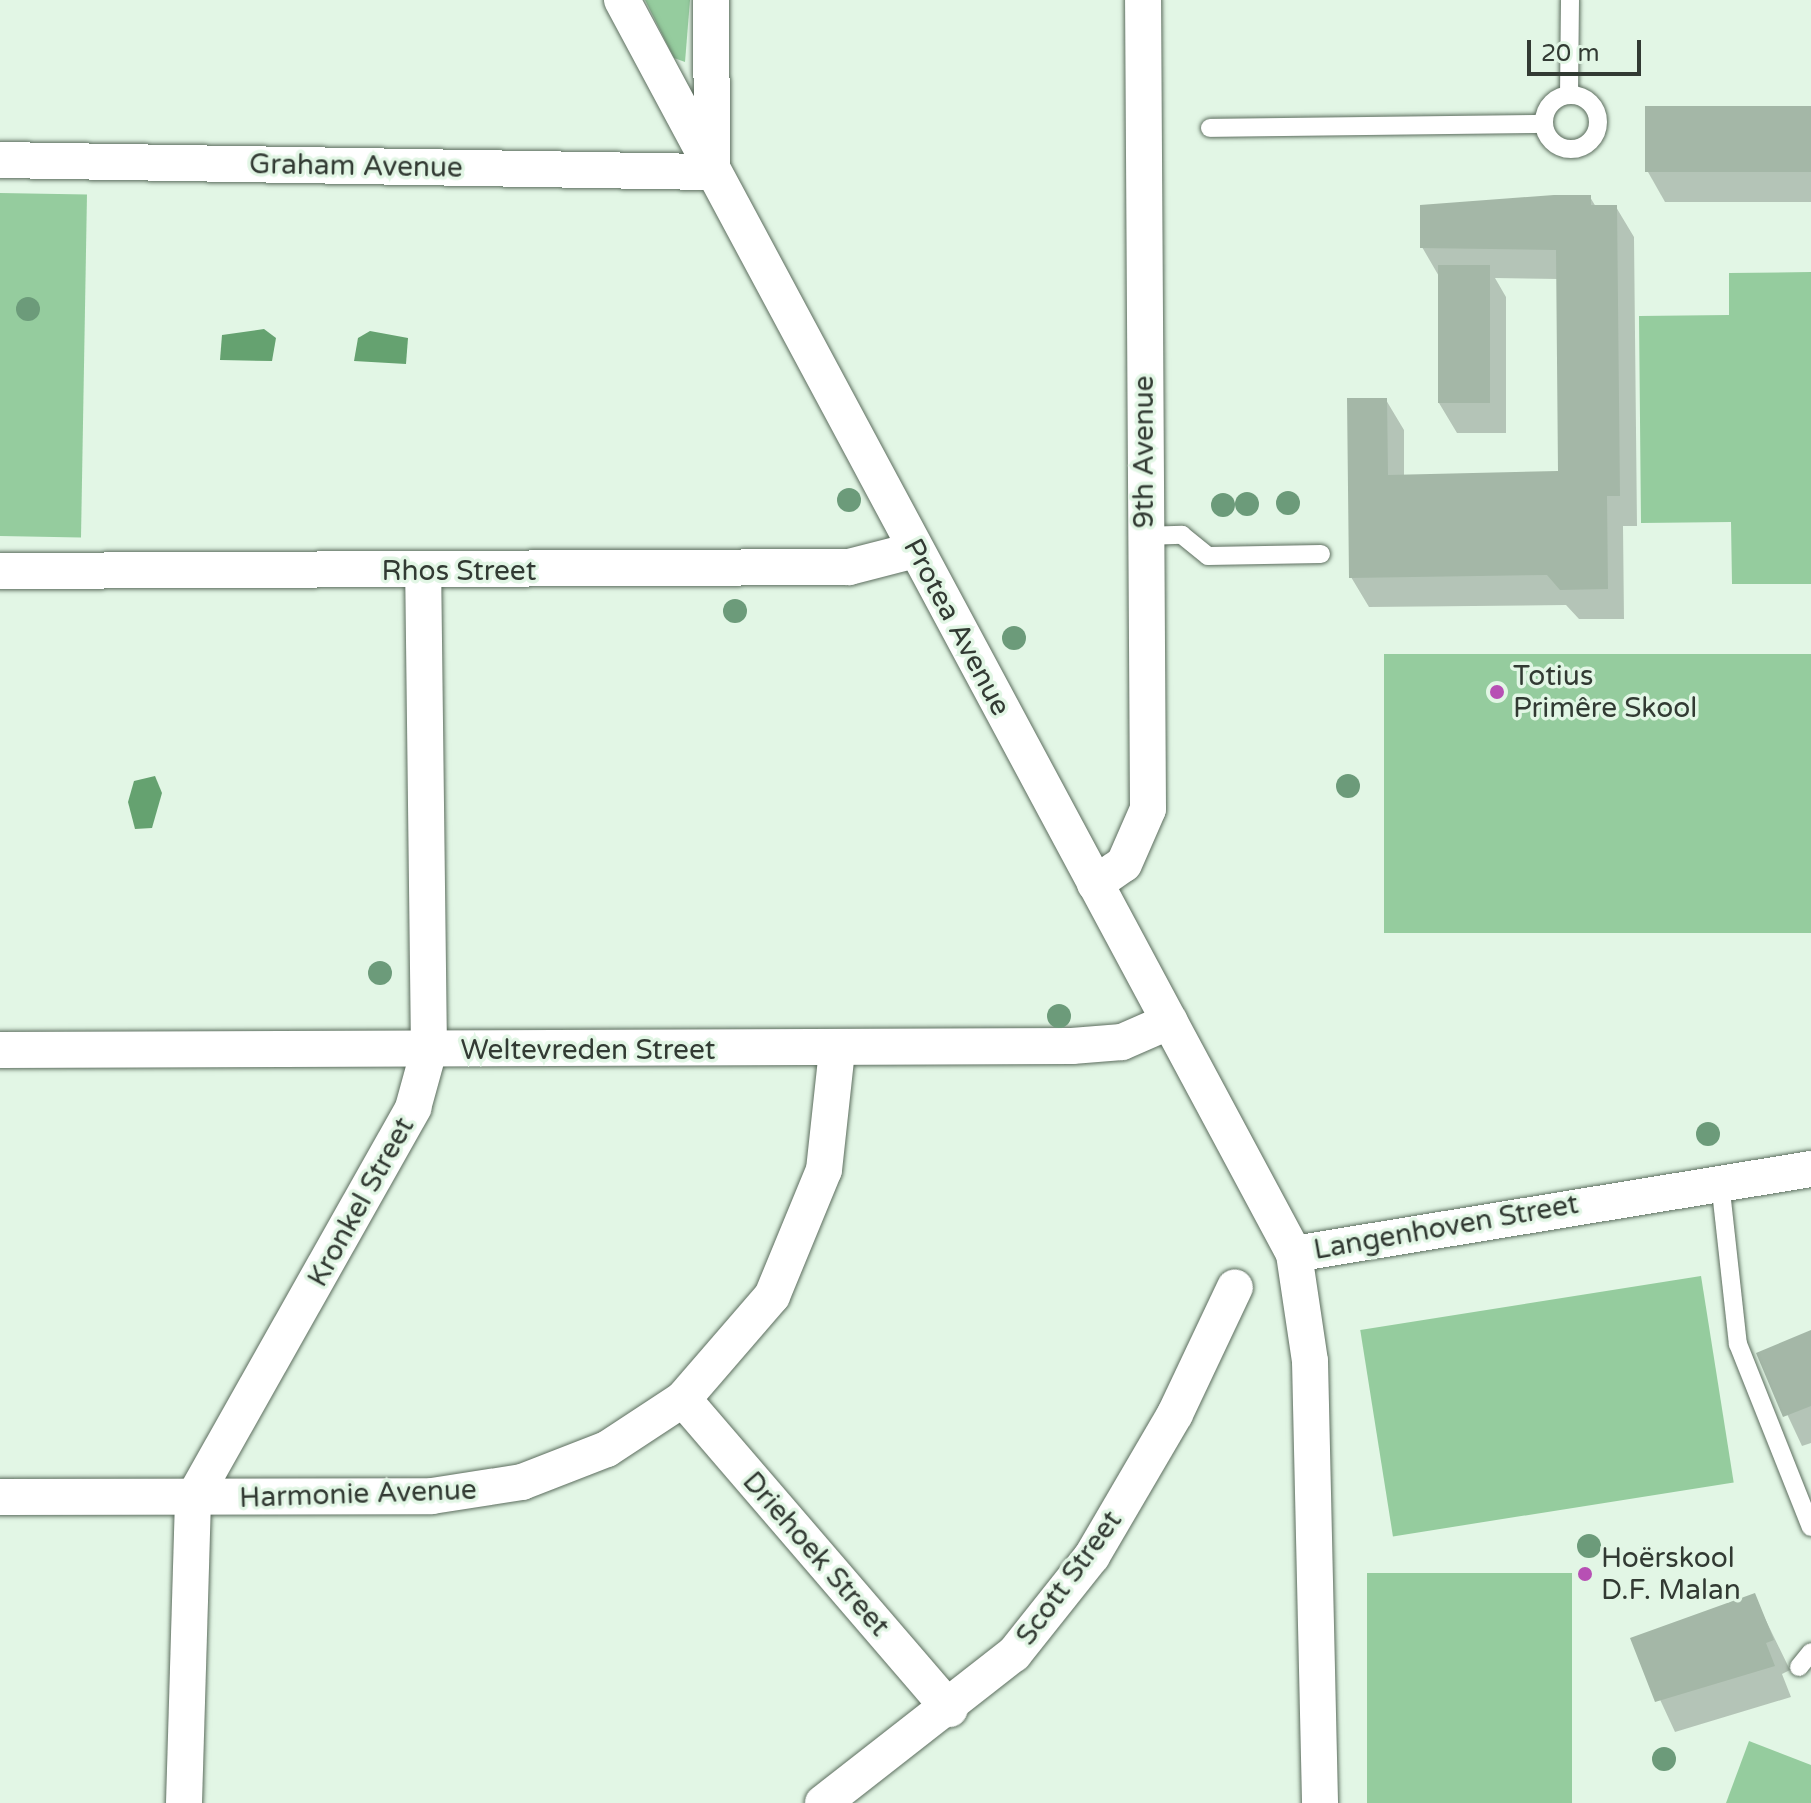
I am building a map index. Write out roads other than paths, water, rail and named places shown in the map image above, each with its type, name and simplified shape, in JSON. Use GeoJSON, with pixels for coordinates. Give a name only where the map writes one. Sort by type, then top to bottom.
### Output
{"type":"FeatureCollection","features":[{"type":"Feature","properties":{"kind":"street","name":"Protea Avenue"},"geometry":{"type":"LineString","coordinates":[[622,0],[1294,1254]]}},
{"type":"Feature","properties":{"kind":"street"},"geometry":{"type":"LineString","coordinates":[[711,0],[712,172]]}},
{"type":"Feature","properties":{"kind":"street","name":"9th Avenue"},"geometry":{"type":"LineString","coordinates":[[1095,884],[1124,864],[1148,809],[1143,0]]}},
{"type":"Feature","properties":{"kind":"street","name":"Graham Avenue"},"geometry":{"type":"LineString","coordinates":[[0,160],[712,172]]}},
{"type":"Feature","properties":{"kind":"street","name":"Rhos Street"},"geometry":{"type":"LineString","coordinates":[[0,571],[423,573],[849,567],[915,550]]}},
{"type":"Feature","properties":{"kind":"street","name":"Kronkel Street"},"geometry":{"type":"LineString","coordinates":[[184,1803],[193,1499],[413,1108],[429,1050],[423,573]]}},
{"type":"Feature","properties":{"kind":"street","name":"Weltevreden Street"},"geometry":{"type":"LineString","coordinates":[[0,1050],[837,1050],[1094,1045],[1170,1021]]}},
{"type":"Feature","properties":{"kind":"street","name":"Harmonie Avenue"},"geometry":{"type":"LineString","coordinates":[[0,1497],[193,1499],[478,1491],[593,1455],[683,1399],[746,1333],[794,1256],[824,1170],[837,1050]]}},
{"type":"Feature","properties":{"kind":"street","name":"Langenhoven Street"},"geometry":{"type":"LineString","coordinates":[[1320,1803],[1310,1361],[1294,1254],[1811,1169]]}},
{"type":"Feature","properties":{"kind":"street","name":"Scott Street"},"geometry":{"type":"LineString","coordinates":[[823,1803],[950,1709],[1014,1654],[1092,1556],[1175,1414],[1235,1287]]}},
{"type":"Feature","properties":{"kind":"street","name":"Driehoek Street"},"geometry":{"type":"LineString","coordinates":[[683,1399],[950,1709]]}},
{"type":"Feature","properties":{"kind":"lane"},"geometry":{"type":"LineString","coordinates":[[1569,95],[1570,0]]}},
{"type":"Feature","properties":{"kind":"lane"},"geometry":{"type":"LineString","coordinates":[[1569,95],[1594,107],[1596,134],[1587,145],[1560,146],[1544,124],[1556,100],[1569,95]]}},
{"type":"Feature","properties":{"kind":"lane"},"geometry":{"type":"LineString","coordinates":[[1210,128],[1544,124]]}},
{"type":"Feature","properties":{"kind":"lane"},"geometry":{"type":"LineString","coordinates":[[1144,536],[1182,535],[1208,556],[1321,554]]}},
{"type":"Feature","properties":{"kind":"lane"},"geometry":{"type":"LineString","coordinates":[[1720,1182],[1738,1344],[1811,1527]]}},
{"type":"Feature","properties":{"kind":"place","name":"Totius Primêre Skool"},"geometry":{"type":"Point","coordinates":[1497,692]}},
{"type":"Feature","properties":{"kind":"place","name":"Hoërskool D.F. Malan"},"geometry":{"type":"Point","coordinates":[1585,1574]}}]}
